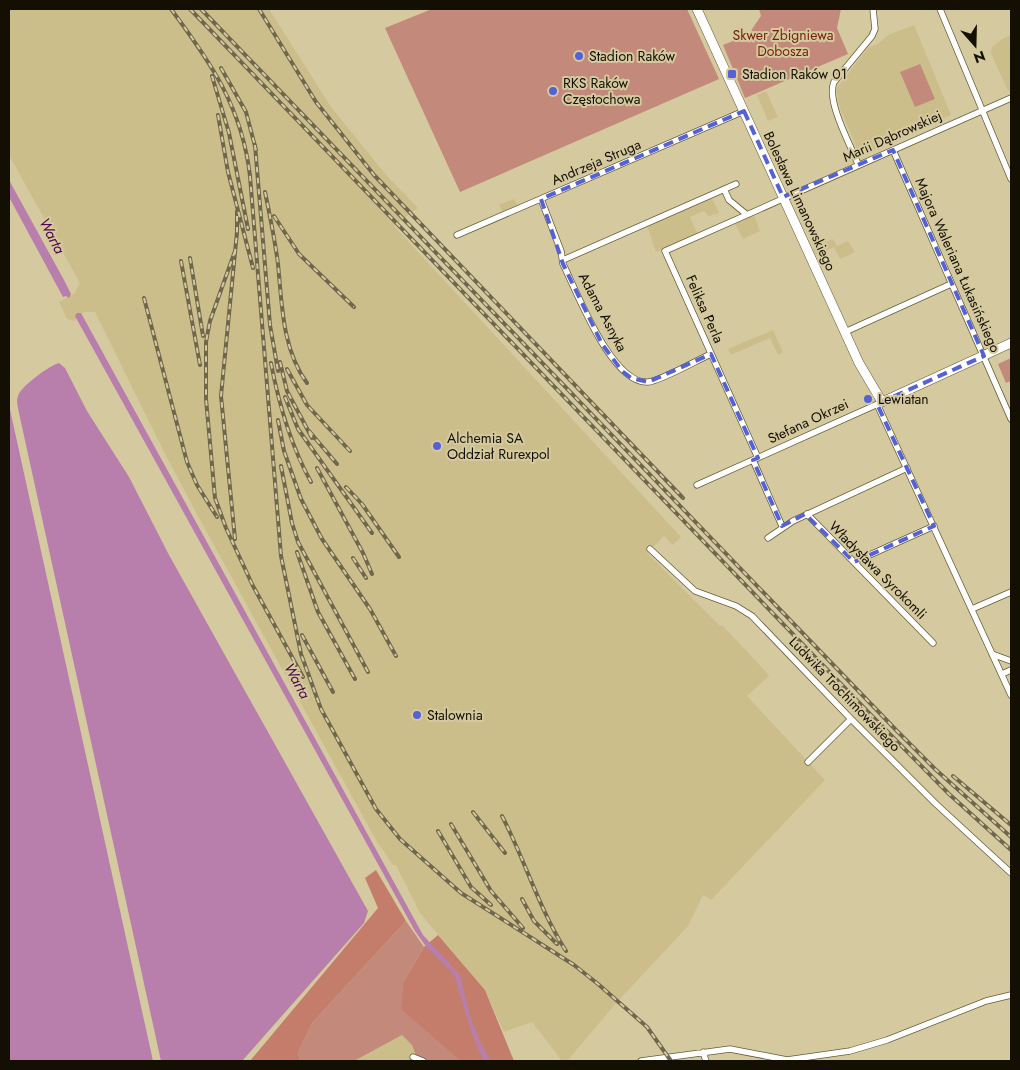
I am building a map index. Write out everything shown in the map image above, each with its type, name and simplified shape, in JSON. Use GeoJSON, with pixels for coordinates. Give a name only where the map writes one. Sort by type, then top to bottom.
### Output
{"type":"FeatureCollection","features":[{"type":"Feature","properties":{"kind":"street","name":"Bolesława Limanowskiego"},"geometry":{"type":"LineString","coordinates":[[697,9],[879,403],[1011,695]]}},
{"type":"Feature","properties":{"kind":"street"},"geometry":{"type":"LineString","coordinates":[[858,164],[833,101],[831,89],[834,82],[872,36],[875,29],[873,9]]}},
{"type":"Feature","properties":{"kind":"street"},"geometry":{"type":"LineString","coordinates":[[940,9],[1011,179]]}},
{"type":"Feature","properties":{"kind":"street","name":"Marii Dąbrowskiej"},"geometry":{"type":"LineString","coordinates":[[783,197],[1011,98]]}},
{"type":"Feature","properties":{"kind":"street","name":"Andrzeja Struga"},"geometry":{"type":"LineString","coordinates":[[457,234],[744,111]]}},
{"type":"Feature","properties":{"kind":"street","name":"Majora Waleriana Łukasińskiego"},"geometry":{"type":"LineString","coordinates":[[893,150],[1011,419]]}},
{"type":"Feature","properties":{"kind":"street"},"geometry":{"type":"LineString","coordinates":[[563,260],[736,184]]}},
{"type":"Feature","properties":{"kind":"street"},"geometry":{"type":"LineString","coordinates":[[724,189],[729,200],[746,214]]}},
{"type":"Feature","properties":{"kind":"street","name":"Feliksa Perla"},"geometry":{"type":"LineString","coordinates":[[782,526],[756,459],[665,251],[783,197]]}},
{"type":"Feature","properties":{"kind":"street","name":"Adama Asnyka"},"geometry":{"type":"LineString","coordinates":[[541,198],[562,250],[563,260],[602,344],[622,371],[631,378],[648,382],[711,354]]}},
{"type":"Feature","properties":{"kind":"street"},"geometry":{"type":"LineString","coordinates":[[845,332],[951,284]]}},
{"type":"Feature","properties":{"kind":"street","name":"Stefana Okrzei"},"geometry":{"type":"LineString","coordinates":[[697,485],[1011,343]]}},
{"type":"Feature","properties":{"kind":"street"},"geometry":{"type":"LineString","coordinates":[[768,538],[782,526],[907,468]]}},
{"type":"Feature","properties":{"kind":"street","name":"Władysława Syrokomli"},"geometry":{"type":"LineString","coordinates":[[807,514],[933,643]]}},
{"type":"Feature","properties":{"kind":"street"},"geometry":{"type":"LineString","coordinates":[[854,562],[934,526]]}},
{"type":"Feature","properties":{"kind":"street","name":"Ludwika Trochimowskiego"},"geometry":{"type":"LineString","coordinates":[[650,549],[695,591],[736,606],[752,616],[936,804],[1011,873]]}},
{"type":"Feature","properties":{"kind":"street"},"geometry":{"type":"LineString","coordinates":[[972,609],[1011,592]]}},
{"type":"Feature","properties":{"kind":"street"},"geometry":{"type":"LineString","coordinates":[[992,654],[1011,662]]}},
{"type":"Feature","properties":{"kind":"street"},"geometry":{"type":"LineString","coordinates":[[1002,674],[1011,670]]}},
{"type":"Feature","properties":{"kind":"street"},"geometry":{"type":"LineString","coordinates":[[808,762],[851,719]]}},
{"type":"Feature","properties":{"kind":"street"},"geometry":{"type":"LineString","coordinates":[[641,1061],[730,1049],[787,1060],[850,1051],[887,1040],[986,1001],[1011,995]]}},
{"type":"Feature","properties":{"kind":"street"},"geometry":{"type":"LineString","coordinates":[[703,1052],[706,1061]]}},
{"type":"Feature","properties":{"kind":"street"},"geometry":{"type":"LineString","coordinates":[[413,1057],[423,1061]]}},
{"type":"Feature","properties":{"kind":"highlighted area"},"geometry":{"type":"Polygon","coordinates":[[[744,111],[783,197],[893,150],[984,356],[877,404],[934,526],[854,562],[805,514],[782,526],[753,460],[758,458],[711,354],[648,382],[631,378],[622,371],[602,344],[563,264],[541,199],[744,111]]]}},
{"type":"Feature","properties":{"kind":"shaded area"},"geometry":{"type":"Polygon","coordinates":[[[9,9],[269,9],[331,107],[387,176],[418,208],[394,226],[681,537],[673,545],[664,536],[647,553],[720,626],[722,625],[768,674],[769,676],[747,696],[825,780],[711,900],[703,895],[688,926],[618,1001],[567,1061],[562,1061],[532,1022],[504,1032],[485,990],[420,913],[396,865],[393,865],[376,840],[198,516],[95,312],[84,312],[76,316],[77,319],[74,321],[67,319],[59,302],[74,294],[80,283],[9,155],[9,9]]]}},
{"type":"Feature","properties":{"kind":"shaded area"},"geometry":{"type":"Polygon","coordinates":[[[914,25],[951,115],[860,156],[840,108],[836,89],[868,48],[878,44],[888,35],[914,25]]]}},
{"type":"Feature","properties":{"kind":"shaded area"},"geometry":{"type":"Polygon","coordinates":[[[1011,35],[1011,89],[1008,91],[991,53],[992,47],[1011,35]]]}},
{"type":"Feature","properties":{"kind":"shaded area"},"geometry":{"type":"Polygon","coordinates":[[[766,91],[778,117],[768,121],[757,95],[766,91]]]}},
{"type":"Feature","properties":{"kind":"shaded area"},"geometry":{"type":"Polygon","coordinates":[[[9,180],[64,280],[71,294],[69,298],[63,297],[9,197],[9,180]]]}},
{"type":"Feature","properties":{"kind":"shaded area"},"geometry":{"type":"Polygon","coordinates":[[[712,198],[719,213],[709,216],[704,211],[690,217],[697,233],[656,252],[647,226],[712,198]]]}},
{"type":"Feature","properties":{"kind":"shaded area"},"geometry":{"type":"Polygon","coordinates":[[[514,199],[518,207],[503,213],[499,205],[514,199]]]}},
{"type":"Feature","properties":{"kind":"shaded area"},"geometry":{"type":"Polygon","coordinates":[[[754,215],[760,231],[743,239],[735,224],[754,215]]]}},
{"type":"Feature","properties":{"kind":"shaded area"},"geometry":{"type":"Polygon","coordinates":[[[833,239],[837,246],[848,241],[855,252],[840,259],[834,247],[816,255],[813,248],[833,239]]]}},
{"type":"Feature","properties":{"kind":"shaded area"},"geometry":{"type":"Polygon","coordinates":[[[77,313],[81,313],[423,935],[460,975],[470,1016],[482,1046],[491,1061],[484,1061],[479,1051],[455,977],[427,948],[415,931],[75,316],[77,313]]]}},
{"type":"Feature","properties":{"kind":"shaded area"},"geometry":{"type":"Polygon","coordinates":[[[773,330],[783,352],[778,355],[770,338],[731,355],[728,349],[773,330]]]}},
{"type":"Feature","properties":{"kind":"shaded area"},"geometry":{"type":"Polygon","coordinates":[[[59,363],[65,368],[87,411],[129,477],[169,555],[368,911],[364,923],[242,1061],[161,1061],[17,404],[18,396],[24,387],[42,372],[59,363]]]}},
{"type":"Feature","properties":{"kind":"shaded area"},"geometry":{"type":"Polygon","coordinates":[[[9,405],[153,1061],[9,1061],[9,405]]]}},
{"type":"Feature","properties":{"kind":"shaded area"},"geometry":{"type":"Polygon","coordinates":[[[376,870],[406,921],[312,1023],[298,1053],[300,1061],[250,1061],[378,908],[365,878],[376,870]]]}},
{"type":"Feature","properties":{"kind":"shaded area"},"geometry":{"type":"Polygon","coordinates":[[[438,935],[485,990],[514,1061],[461,1061],[401,1009],[404,981],[424,947],[438,935]]]}},
{"type":"Feature","properties":{"kind":"shaded area"},"geometry":{"type":"Polygon","coordinates":[[[402,1035],[412,1045],[418,1061],[354,1061],[402,1035]]]}},
{"type":"Feature","properties":{"kind":"green space","name":"RKS Raków Częstochowa"},"geometry":{"type":"Polygon","coordinates":[[[432,9],[687,9],[719,79],[460,192],[385,28],[432,9]]]}},
{"type":"Feature","properties":{"kind":"green space","name":"Skwer Zbigniewa Dobosza"},"geometry":{"type":"Polygon","coordinates":[[[759,9],[841,9],[837,28],[848,54],[745,98],[723,45],[748,35],[761,16],[759,9]]]}},
{"type":"Feature","properties":{"kind":"green space"},"geometry":{"type":"Polygon","coordinates":[[[920,64],[935,99],[915,107],[900,72],[920,64]]]}},
{"type":"Feature","properties":{"kind":"green space"},"geometry":{"type":"Polygon","coordinates":[[[1011,358],[1011,381],[1006,383],[998,364],[1011,358]]]}},
{"type":"Feature","properties":{"kind":"green space"},"geometry":{"type":"Polygon","coordinates":[[[406,921],[424,947],[404,981],[461,1061],[418,1061],[412,1045],[402,1035],[354,1061],[300,1061],[298,1053],[312,1023],[406,921]]]}},
{"type":"Feature","properties":{"kind":"railway"},"geometry":{"type":"LineString","coordinates":[[171,9],[199,48],[222,87],[240,128],[246,151],[250,176],[281,556],[301,654],[321,709],[376,809],[400,839],[461,893],[574,965],[598,984],[647,1027],[671,1061]]}},
{"type":"Feature","properties":{"kind":"railway"},"geometry":{"type":"LineString","coordinates":[[190,9],[868,712],[949,794],[1011,850]]}},
{"type":"Feature","properties":{"kind":"railway"},"geometry":{"type":"LineString","coordinates":[[201,9],[897,731],[935,769],[1011,837]]}},
{"type":"Feature","properties":{"kind":"railway"},"geometry":{"type":"LineString","coordinates":[[259,9],[316,102],[374,175],[683,498]]}},
{"type":"Feature","properties":{"kind":"railway"},"geometry":{"type":"LineString","coordinates":[[221,68],[246,112],[256,150]]}},
{"type":"Feature","properties":{"kind":"railway"},"geometry":{"type":"LineString","coordinates":[[212,76],[229,133],[248,229]]}},
{"type":"Feature","properties":{"kind":"railway"},"geometry":{"type":"LineString","coordinates":[[218,115],[228,172],[253,268]]}},
{"type":"Feature","properties":{"kind":"railway"},"geometry":{"type":"LineString","coordinates":[[255,145],[270,325],[278,371]]}},
{"type":"Feature","properties":{"kind":"railway"},"geometry":{"type":"LineString","coordinates":[[265,192],[278,264],[282,310],[288,341],[292,356],[307,383]]}},
{"type":"Feature","properties":{"kind":"railway"},"geometry":{"type":"LineString","coordinates":[[235,539],[221,396],[237,232],[237,211]]}},
{"type":"Feature","properties":{"kind":"railway"},"geometry":{"type":"LineString","coordinates":[[274,216],[299,254],[354,307]]}},
{"type":"Feature","properties":{"kind":"railway"},"geometry":{"type":"LineString","coordinates":[[235,251],[210,321],[206,342],[206,399],[215,498],[226,528],[253,586],[303,677]]}},
{"type":"Feature","properties":{"kind":"railway"},"geometry":{"type":"LineString","coordinates":[[190,258],[203,336]]}},
{"type":"Feature","properties":{"kind":"railway"},"geometry":{"type":"LineString","coordinates":[[181,261],[200,365]]}},
{"type":"Feature","properties":{"kind":"railway"},"geometry":{"type":"LineString","coordinates":[[144,298],[187,462],[197,485],[217,517]]}},
{"type":"Feature","properties":{"kind":"railway"},"geometry":{"type":"LineString","coordinates":[[280,362],[287,391],[312,438]]}},
{"type":"Feature","properties":{"kind":"railway"},"geometry":{"type":"LineString","coordinates":[[271,363],[286,424],[311,482]]}},
{"type":"Feature","properties":{"kind":"railway"},"geometry":{"type":"LineString","coordinates":[[287,369],[307,405],[350,451]]}},
{"type":"Feature","properties":{"kind":"railway"},"geometry":{"type":"LineString","coordinates":[[285,397],[298,429],[372,533]]}},
{"type":"Feature","properties":{"kind":"railway"},"geometry":{"type":"LineString","coordinates":[[278,420],[284,451],[301,499],[322,539],[370,609],[396,656]]}},
{"type":"Feature","properties":{"kind":"railway"},"geometry":{"type":"LineString","coordinates":[[309,431],[337,464]]}},
{"type":"Feature","properties":{"kind":"railway"},"geometry":{"type":"LineString","coordinates":[[281,466],[292,523],[298,542],[368,672]]}},
{"type":"Feature","properties":{"kind":"railway"},"geometry":{"type":"LineString","coordinates":[[317,468],[363,553],[372,574]]}},
{"type":"Feature","properties":{"kind":"railway"},"geometry":{"type":"LineString","coordinates":[[346,487],[362,504],[399,557]]}},
{"type":"Feature","properties":{"kind":"railway"},"geometry":{"type":"LineString","coordinates":[[297,552],[318,612],[355,679]]}},
{"type":"Feature","properties":{"kind":"railway"},"geometry":{"type":"LineString","coordinates":[[353,558],[366,578]]}},
{"type":"Feature","properties":{"kind":"railway"},"geometry":{"type":"LineString","coordinates":[[302,635],[333,692]]}},
{"type":"Feature","properties":{"kind":"railway"},"geometry":{"type":"LineString","coordinates":[[953,776],[1011,825]]}},
{"type":"Feature","properties":{"kind":"railway"},"geometry":{"type":"LineString","coordinates":[[473,812],[505,853]]}},
{"type":"Feature","properties":{"kind":"railway"},"geometry":{"type":"LineString","coordinates":[[502,816],[556,935],[566,951]]}},
{"type":"Feature","properties":{"kind":"railway"},"geometry":{"type":"LineString","coordinates":[[451,824],[491,891],[523,928]]}},
{"type":"Feature","properties":{"kind":"railway"},"geometry":{"type":"LineString","coordinates":[[438,831],[471,887],[491,905]]}},
{"type":"Feature","properties":{"kind":"railway"},"geometry":{"type":"LineString","coordinates":[[522,899],[534,921],[557,944]]}},
{"type":"Feature","properties":{"kind":"place","name":"Stadion Raków"},"geometry":{"type":"Point","coordinates":[579,56]}},
{"type":"Feature","properties":{"kind":"place","name":"Stadion Raków 01"},"geometry":{"type":"Point","coordinates":[732,74]}},
{"type":"Feature","properties":{"kind":"place","name":"RKS Raków Częstochowa"},"geometry":{"type":"Point","coordinates":[553,91]}},
{"type":"Feature","properties":{"kind":"place","name":"Lewiatan"},"geometry":{"type":"Point","coordinates":[868,399]}},
{"type":"Feature","properties":{"kind":"place","name":"Alchemia SA Oddział Rurexpol"},"geometry":{"type":"Point","coordinates":[437,446]}},
{"type":"Feature","properties":{"kind":"place","name":"Stalownia"},"geometry":{"type":"Point","coordinates":[417,715]}},
{"type":"Feature","properties":{"kind":"water label","name":"Warta"},"geometry":{"type":"Point","coordinates":[52,236]}},
{"type":"Feature","properties":{"kind":"water label","name":"Warta"},"geometry":{"type":"Point","coordinates":[297,681]}}]}
